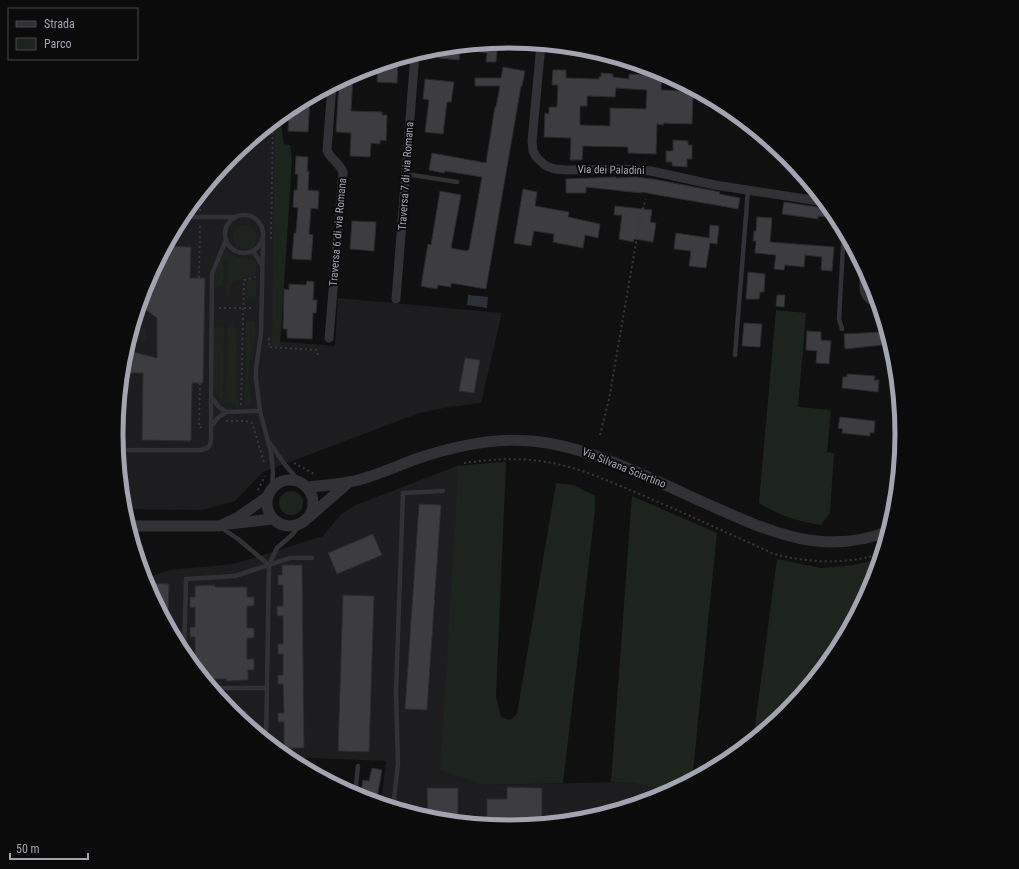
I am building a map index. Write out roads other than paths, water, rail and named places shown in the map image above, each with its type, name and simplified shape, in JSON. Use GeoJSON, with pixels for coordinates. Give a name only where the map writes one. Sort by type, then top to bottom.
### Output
{"type":"FeatureCollection","features":[{"type":"Feature","properties":{"kind":"street","name":"Via dei Paladini"},"geometry":{"type":"LineString","coordinates":[[540,49],[532,141],[535,154],[543,164],[551,168],[561,170],[622,169],[651,171],[715,185],[817,201]]}},
{"type":"Feature","properties":{"kind":"street","name":"Traversa 7 di via Romana"},"geometry":{"type":"LineString","coordinates":[[396,299],[415,60]]}},
{"type":"Feature","properties":{"kind":"street","name":"Traversa 6 di via Romana"},"geometry":{"type":"LineString","coordinates":[[328,338],[343,172],[340,164],[329,155],[327,150],[331,92]]}},
{"type":"Feature","properties":{"kind":"street","name":"Via Silvana Sciortino"},"geometry":{"type":"LineString","coordinates":[[303,485],[349,482],[416,459],[456,448],[496,441],[531,441],[559,445],[597,456],[754,525],[784,535],[807,540],[839,542],[874,537],[883,533]]}},
{"type":"Feature","properties":{"kind":"street"},"geometry":{"type":"LineString","coordinates":[[222,526],[237,518],[270,492],[278,483],[286,480],[293,480],[303,485],[312,497],[313,503],[311,512],[304,521]]}},
{"type":"Feature","properties":{"kind":"street"},"geometry":{"type":"LineString","coordinates":[[134,526],[222,526],[272,519],[286,526],[294,526],[304,521],[349,482]]}},
{"type":"Feature","properties":{"kind":"street"},"geometry":{"type":"LineString","coordinates":[[270,492],[266,506],[272,519]]}},
{"type":"Feature","properties":{"kind":"lane"},"geometry":{"type":"LineString","coordinates":[[406,174],[457,182]]}},
{"type":"Feature","properties":{"kind":"lane"},"geometry":{"type":"LineString","coordinates":[[735,355],[748,190]]}},
{"type":"Feature","properties":{"kind":"lane"},"geometry":{"type":"LineString","coordinates":[[190,217],[213,218],[247,215],[256,219],[262,226],[261,334],[256,368],[260,411],[273,471],[270,492]]}},
{"type":"Feature","properties":{"kind":"lane"},"geometry":{"type":"LineString","coordinates":[[237,216],[227,226],[225,235],[228,244],[235,251],[244,253],[253,251],[263,240]]}},
{"type":"Feature","properties":{"kind":"lane"},"geometry":{"type":"LineString","coordinates":[[213,218],[219,219],[227,226]]}},
{"type":"Feature","properties":{"kind":"lane"},"geometry":{"type":"LineString","coordinates":[[124,450],[200,450],[207,449],[210,445],[212,425],[212,274],[226,240]]}},
{"type":"Feature","properties":{"kind":"lane"},"geometry":{"type":"LineString","coordinates":[[842,330],[839,320],[843,240]]}},
{"type":"Feature","properties":{"kind":"lane"},"geometry":{"type":"LineString","coordinates":[[253,251],[262,265]]}},
{"type":"Feature","properties":{"kind":"lane"},"geometry":{"type":"LineString","coordinates":[[862,277],[861,290],[866,299],[873,304]]}},
{"type":"Feature","properties":{"kind":"lane"},"geometry":{"type":"LineString","coordinates":[[211,397],[218,407],[226,412],[260,411]]}},
{"type":"Feature","properties":{"kind":"lane"},"geometry":{"type":"LineString","coordinates":[[212,425],[226,412]]}},
{"type":"Feature","properties":{"kind":"lane"},"geometry":{"type":"LineString","coordinates":[[267,439],[276,453],[303,485]]}},
{"type":"Feature","properties":{"kind":"lane"},"geometry":{"type":"LineString","coordinates":[[394,803],[398,764],[396,692],[403,493],[443,491]]}},
{"type":"Feature","properties":{"kind":"lane"},"geometry":{"type":"LineString","coordinates":[[266,734],[269,566],[277,548],[293,534],[304,521]]}},
{"type":"Feature","properties":{"kind":"lane"},"geometry":{"type":"LineString","coordinates":[[222,526],[269,566]]}},
{"type":"Feature","properties":{"kind":"lane"},"geometry":{"type":"LineString","coordinates":[[184,643],[186,579],[235,576],[290,558],[312,558]]}},
{"type":"Feature","properties":{"kind":"lane"},"geometry":{"type":"LineString","coordinates":[[218,688],[267,688]]}},
{"type":"Feature","properties":{"kind":"lane"},"geometry":{"type":"LineString","coordinates":[[356,789],[358,766]]}}]}
